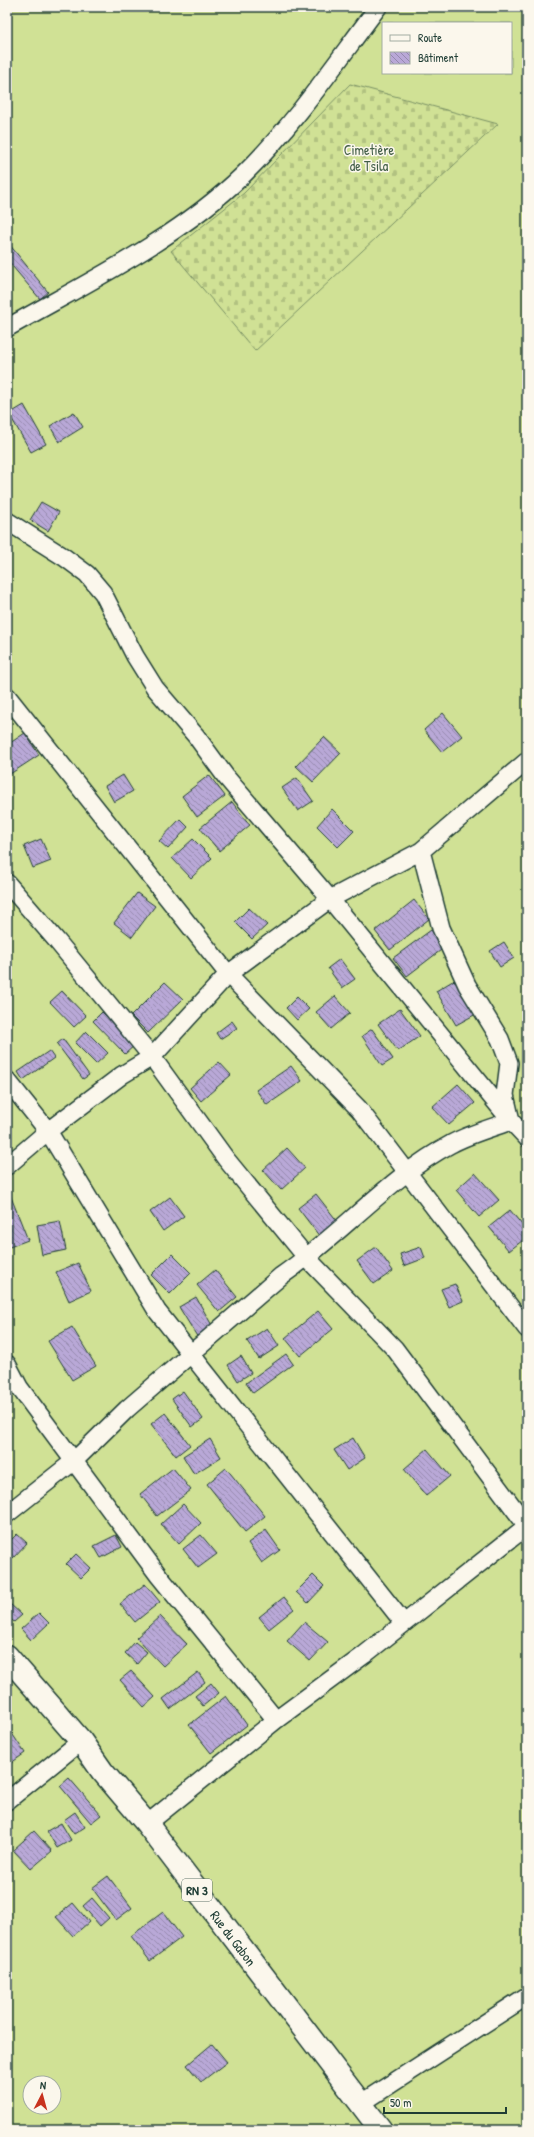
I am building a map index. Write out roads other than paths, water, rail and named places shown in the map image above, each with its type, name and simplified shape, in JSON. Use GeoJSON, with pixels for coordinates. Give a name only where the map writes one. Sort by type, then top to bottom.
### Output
{"type":"FeatureCollection","features":[{"type":"Feature","properties":{"kind":"highway","name":"Rue du Gabon"},"geometry":{"type":"LineString","coordinates":[[7,1656],[81,1741],[102,1771],[147,1824],[381,2130]]}},
{"type":"Feature","properties":{"kind":"street"},"geometry":{"type":"LineString","coordinates":[[7,328],[144,248],[193,216],[243,175],[283,130],[378,7]]}},
{"type":"Feature","properties":{"kind":"street"},"geometry":{"type":"LineString","coordinates":[[7,521],[64,557],[86,574],[103,593],[135,656],[155,688],[196,736],[226,777],[330,899],[511,1121],[527,1138]]}},
{"type":"Feature","properties":{"kind":"street"},"geometry":{"type":"LineString","coordinates":[[7,696],[228,974],[360,1109],[407,1173],[527,1329]]}},
{"type":"Feature","properties":{"kind":"street"},"geometry":{"type":"LineString","coordinates":[[7,1166],[48,1131],[122,1075],[152,1057],[228,974],[330,899],[421,851],[527,761]]}},
{"type":"Feature","properties":{"kind":"street"},"geometry":{"type":"LineString","coordinates":[[421,851],[441,928],[468,985],[500,1039],[509,1063],[505,1095],[511,1121]]}},
{"type":"Feature","properties":{"kind":"street"},"geometry":{"type":"LineString","coordinates":[[7,884],[57,941],[152,1057],[226,1159],[307,1258],[395,1349],[527,1526],[364,1655],[276,1720],[147,1824]]}},
{"type":"Feature","properties":{"kind":"street"},"geometry":{"type":"LineString","coordinates":[[7,1080],[48,1131],[157,1311],[404,1622]]}},
{"type":"Feature","properties":{"kind":"street"},"geometry":{"type":"LineString","coordinates":[[7,1514],[74,1461],[127,1408],[281,1276],[307,1258],[407,1173],[451,1143],[511,1121]]}},
{"type":"Feature","properties":{"kind":"street"},"geometry":{"type":"LineString","coordinates":[[7,1364],[19,1387],[159,1576],[276,1720]]}},
{"type":"Feature","properties":{"kind":"street"},"geometry":{"type":"LineString","coordinates":[[7,1801],[81,1741]]}},
{"type":"Feature","properties":{"kind":"street"},"geometry":{"type":"LineString","coordinates":[[360,2104],[527,1996]]}},
{"type":"Feature","properties":{"kind":"park label","name":"Cimetière de Tsila"},"geometry":{"type":"Point","coordinates":[369,158]}}]}
